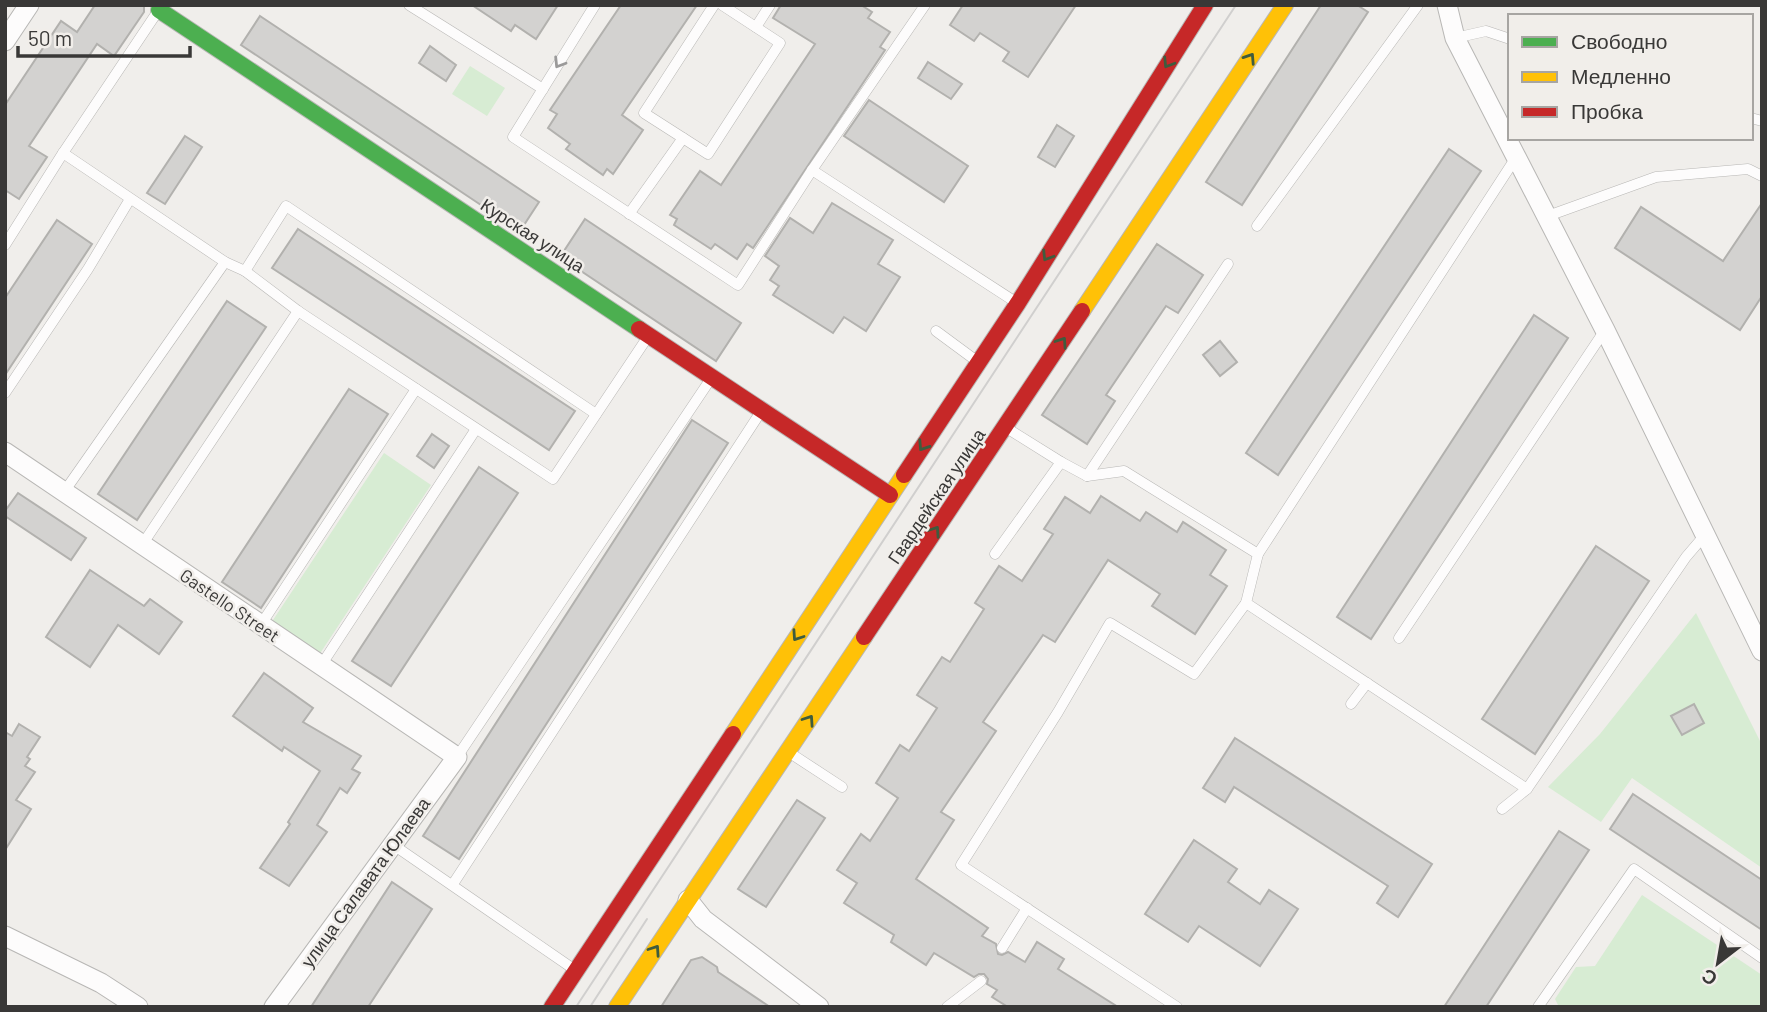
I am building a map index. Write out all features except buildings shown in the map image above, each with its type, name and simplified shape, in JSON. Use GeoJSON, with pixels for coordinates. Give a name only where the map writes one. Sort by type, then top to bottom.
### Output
{"type":"FeatureCollection","features":[{"type":"Feature","properties":{"kind":"main road","name":"Гвардейская улица"},"geometry":{"type":"LineString","coordinates":[[617,1007],[1284,5]]}},
{"type":"Feature","properties":{"kind":"main road","name":"Курская улица"},"geometry":{"type":"LineString","coordinates":[[160,7],[890,495]]}},
{"type":"Feature","properties":{"kind":"main road"},"geometry":{"type":"LineString","coordinates":[[552,1007],[1017,303],[1199,7]]}},
{"type":"Feature","properties":{"kind":"street"},"geometry":{"type":"LineString","coordinates":[[5,41],[29,5]]}},
{"type":"Feature","properties":{"kind":"street"},"geometry":{"type":"LineString","coordinates":[[1447,5],[1455,38],[1605,330],[1762,651]]}},
{"type":"Feature","properties":{"kind":"street","name":"Gastello Street"},"geometry":{"type":"LineString","coordinates":[[7,457],[64,492],[457,757]]}},
{"type":"Feature","properties":{"kind":"street","name":"улица Салавата Юлаева"},"geometry":{"type":"LineString","coordinates":[[274,1007],[457,757]]}},
{"type":"Feature","properties":{"kind":"street"},"geometry":{"type":"LineString","coordinates":[[688,900],[703,919],[818,1007]]}},
{"type":"Feature","properties":{"kind":"street"},"geometry":{"type":"LineString","coordinates":[[5,936],[101,983],[138,1007]]}},
{"type":"Feature","properties":{"kind":"lane"},"geometry":{"type":"LineString","coordinates":[[409,5],[543,89]]}},
{"type":"Feature","properties":{"kind":"lane"},"geometry":{"type":"LineString","coordinates":[[595,5],[513,137],[738,285],[812,170],[925,5]]}},
{"type":"Feature","properties":{"kind":"lane"},"geometry":{"type":"LineString","coordinates":[[714,5],[644,113],[708,155],[780,43],[722,5]]}},
{"type":"Feature","properties":{"kind":"lane"},"geometry":{"type":"LineString","coordinates":[[756,27],[770,5]]}},
{"type":"Feature","properties":{"kind":"lane"},"geometry":{"type":"LineString","coordinates":[[1257,226],[1418,5]]}},
{"type":"Feature","properties":{"kind":"lane"},"geometry":{"type":"LineString","coordinates":[[5,245],[62,153],[160,7]]}},
{"type":"Feature","properties":{"kind":"lane"},"geometry":{"type":"LineString","coordinates":[[1455,38],[1486,31],[1508,38]]}},
{"type":"Feature","properties":{"kind":"lane"},"geometry":{"type":"LineString","coordinates":[[629,214],[683,138]]}},
{"type":"Feature","properties":{"kind":"lane"},"geometry":{"type":"LineString","coordinates":[[62,153],[225,262],[244,271],[298,311],[553,479],[649,334]]}},
{"type":"Feature","properties":{"kind":"lane"},"geometry":{"type":"LineString","coordinates":[[1177,1007],[961,865],[1058,712],[1110,623],[1194,674],[1246,603],[1258,554],[1515,159]]}},
{"type":"Feature","properties":{"kind":"lane"},"geometry":{"type":"LineString","coordinates":[[1545,217],[1656,177],[1748,169],[1762,176]]}},
{"type":"Feature","properties":{"kind":"lane"},"geometry":{"type":"LineString","coordinates":[[812,170],[1017,303]]}},
{"type":"Feature","properties":{"kind":"lane"},"geometry":{"type":"LineString","coordinates":[[5,393],[88,269],[130,199]]}},
{"type":"Feature","properties":{"kind":"lane"},"geometry":{"type":"LineString","coordinates":[[244,271],[286,206],[596,414]]}},
{"type":"Feature","properties":{"kind":"lane"},"geometry":{"type":"LineString","coordinates":[[64,492],[225,262]]}},
{"type":"Feature","properties":{"kind":"lane"},"geometry":{"type":"LineString","coordinates":[[1087,476],[1228,264]]}},
{"type":"Feature","properties":{"kind":"lane"},"geometry":{"type":"LineString","coordinates":[[142,545],[298,311]]}},
{"type":"Feature","properties":{"kind":"lane"},"geometry":{"type":"LineString","coordinates":[[1399,638],[1605,330]]}},
{"type":"Feature","properties":{"kind":"lane"},"geometry":{"type":"LineString","coordinates":[[936,331],[978,362]]}},
{"type":"Feature","properties":{"kind":"lane"},"geometry":{"type":"LineString","coordinates":[[457,757],[713,377]]}},
{"type":"Feature","properties":{"kind":"lane"},"geometry":{"type":"LineString","coordinates":[[260,626],[416,389]]}},
{"type":"Feature","properties":{"kind":"lane"},"geometry":{"type":"LineString","coordinates":[[453,884],[762,410]]}},
{"type":"Feature","properties":{"kind":"lane"},"geometry":{"type":"LineString","coordinates":[[1005,427],[1087,476],[1124,471],[1258,554]]}},
{"type":"Feature","properties":{"kind":"lane"},"geometry":{"type":"LineString","coordinates":[[320,667],[476,429]]}},
{"type":"Feature","properties":{"kind":"lane"},"geometry":{"type":"LineString","coordinates":[[995,554],[1061,462]]}},
{"type":"Feature","properties":{"kind":"lane"},"geometry":{"type":"LineString","coordinates":[[1502,809],[1527,789],[1686,556],[1704,536]]}},
{"type":"Feature","properties":{"kind":"lane"},"geometry":{"type":"LineString","coordinates":[[1246,603],[1527,789]]}},
{"type":"Feature","properties":{"kind":"lane"},"geometry":{"type":"LineString","coordinates":[[1351,704],[1367,683]]}},
{"type":"Feature","properties":{"kind":"lane"},"geometry":{"type":"LineString","coordinates":[[788,751],[842,787]]}},
{"type":"Feature","properties":{"kind":"lane"},"geometry":{"type":"LineString","coordinates":[[392,844],[575,971]]}},
{"type":"Feature","properties":{"kind":"lane"},"geometry":{"type":"LineString","coordinates":[[1538,1007],[1634,869],[1762,957]]}},
{"type":"Feature","properties":{"kind":"lane"},"geometry":{"type":"LineString","coordinates":[[1002,948],[1027,908]]}},
{"type":"Feature","properties":{"kind":"lane"},"geometry":{"type":"LineString","coordinates":[[947,1007],[981,981]]}},
{"type":"Feature","properties":{"kind":"green space"},"geometry":{"type":"Polygon","coordinates":[[[470,66],[505,88],[487,116],[452,94],[470,66]]]}},
{"type":"Feature","properties":{"kind":"green space"},"geometry":{"type":"Polygon","coordinates":[[[384,453],[431,485],[319,655],[271,623],[384,453]]]}},
{"type":"Feature","properties":{"kind":"green space"},"geometry":{"type":"Polygon","coordinates":[[[1696,613],[1762,745],[1762,868],[1632,778],[1601,822],[1548,787],[1600,734],[1696,613]]]}},
{"type":"Feature","properties":{"kind":"green space"},"geometry":{"type":"Polygon","coordinates":[[[1642,895],[1762,975],[1762,1007],[1559,1007],[1555,999],[1576,967],[1595,966],[1642,895]]]}},
{"type":"Feature","properties":{"kind":"tram line"},"geometry":{"type":"LineString","coordinates":[[576,1007],[1236,5]]}},
{"type":"Feature","properties":{"kind":"tram line"},"geometry":{"type":"LineString","coordinates":[[590,1007],[647,919]]}},
{"type":"Feature","properties":{"kind":"traffic: fast"},"geometry":{"type":"LineString","coordinates":[[161,5],[159,10],[639,329]]}},
{"type":"Feature","properties":{"kind":"traffic: slow"},"geometry":{"type":"LineString","coordinates":[[1082,311],[1285,5]]}},
{"type":"Feature","properties":{"kind":"traffic: slow"},"geometry":{"type":"LineString","coordinates":[[733,734],[904,475]]}},
{"type":"Feature","properties":{"kind":"traffic: slow"},"geometry":{"type":"LineString","coordinates":[[617,1007],[864,637]]}},
{"type":"Feature","properties":{"kind":"traffic: jam"},"geometry":{"type":"LineString","coordinates":[[904,475],[1018,303],[1205,5]]}},
{"type":"Feature","properties":{"kind":"traffic: jam"},"geometry":{"type":"LineString","coordinates":[[864,637],[1082,311]]}},
{"type":"Feature","properties":{"kind":"traffic: jam"},"geometry":{"type":"LineString","coordinates":[[639,329],[890,495]]}},
{"type":"Feature","properties":{"kind":"traffic: jam"},"geometry":{"type":"LineString","coordinates":[[552,1007],[733,734]]}}]}
